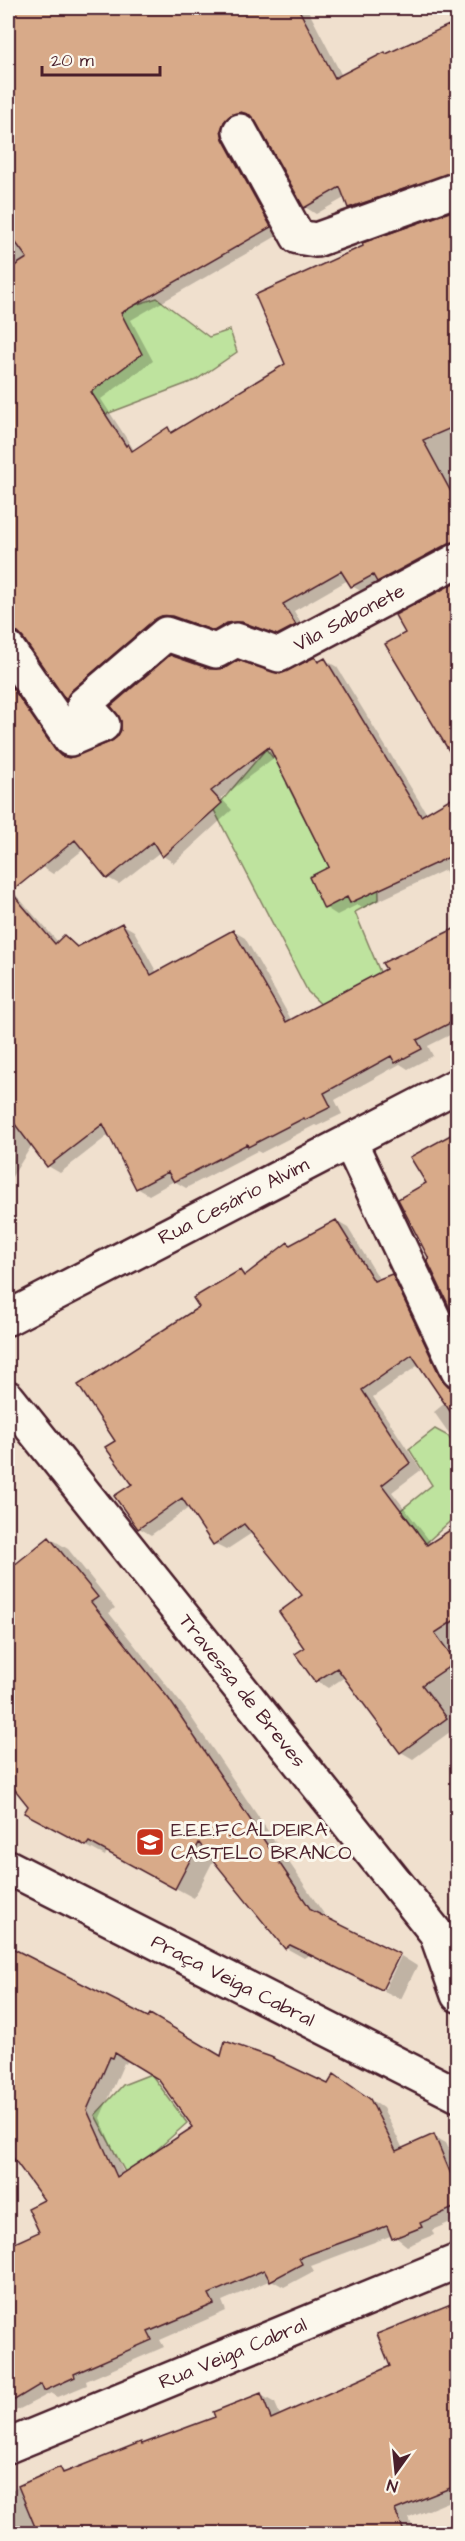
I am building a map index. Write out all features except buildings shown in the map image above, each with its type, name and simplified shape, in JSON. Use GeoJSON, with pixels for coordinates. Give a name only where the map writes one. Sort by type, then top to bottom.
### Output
{"type":"FeatureCollection","features":[{"type":"Feature","properties":{"kind":"street"},"geometry":{"type":"LineString","coordinates":[[240,131],[298,237],[308,240],[316,240],[458,189]]}},
{"type":"Feature","properties":{"kind":"street","name":"Vila Sabonete"},"geometry":{"type":"LineString","coordinates":[[8,649],[70,740],[103,725],[84,705],[166,634],[216,651],[236,640],[279,655],[458,560]]}},
{"type":"Feature","properties":{"kind":"street","name":"Rua Cesário Alvim"},"geometry":{"type":"LineString","coordinates":[[8,1318],[458,1085]]}},
{"type":"Feature","properties":{"kind":"street"},"geometry":{"type":"LineString","coordinates":[[350,1142],[458,1370]]}},
{"type":"Feature","properties":{"kind":"street","name":"Travessa de Breves"},"geometry":{"type":"LineString","coordinates":[[8,1398],[436,1933],[458,1995]]}},
{"type":"Feature","properties":{"kind":"street","name":"Praça Veiga Cabral"},"geometry":{"type":"LineString","coordinates":[[8,1867],[458,2095]]}},
{"type":"Feature","properties":{"kind":"street","name":"Rua Veiga Cabral"},"geometry":{"type":"LineString","coordinates":[[8,2446],[458,2261]]}},
{"type":"Feature","properties":{"kind":"green space"},"geometry":{"type":"Polygon","coordinates":[[[157,298],[209,337],[230,330],[237,352],[196,380],[67,429],[26,438],[8,414],[8,409],[81,369],[93,318],[157,298]]]}},
{"type":"Feature","properties":{"kind":"green space"},"geometry":{"type":"Polygon","coordinates":[[[294,742],[287,784],[337,882],[378,865],[379,899],[355,912],[380,972],[328,1011],[308,992],[214,810],[266,749],[273,758],[294,742]]]}},
{"type":"Feature","properties":{"kind":"green space"},"geometry":{"type":"Polygon","coordinates":[[[435,1429],[448,1436],[457,1449],[457,1515],[415,1553],[400,1543],[417,1531],[401,1510],[432,1485],[409,1449],[435,1429]]]}},
{"type":"Feature","properties":{"kind":"green space"},"geometry":{"type":"Polygon","coordinates":[[[151,2074],[187,2123],[151,2155],[168,2180],[142,2204],[95,2115],[123,2085],[151,2074]]]}},
{"type":"Feature","properties":{"kind":"place","name":"E.E.E.F.CALDEIRA CASTELO BRANCO"},"geometry":{"type":"Point","coordinates":[150,1842]}}]}
